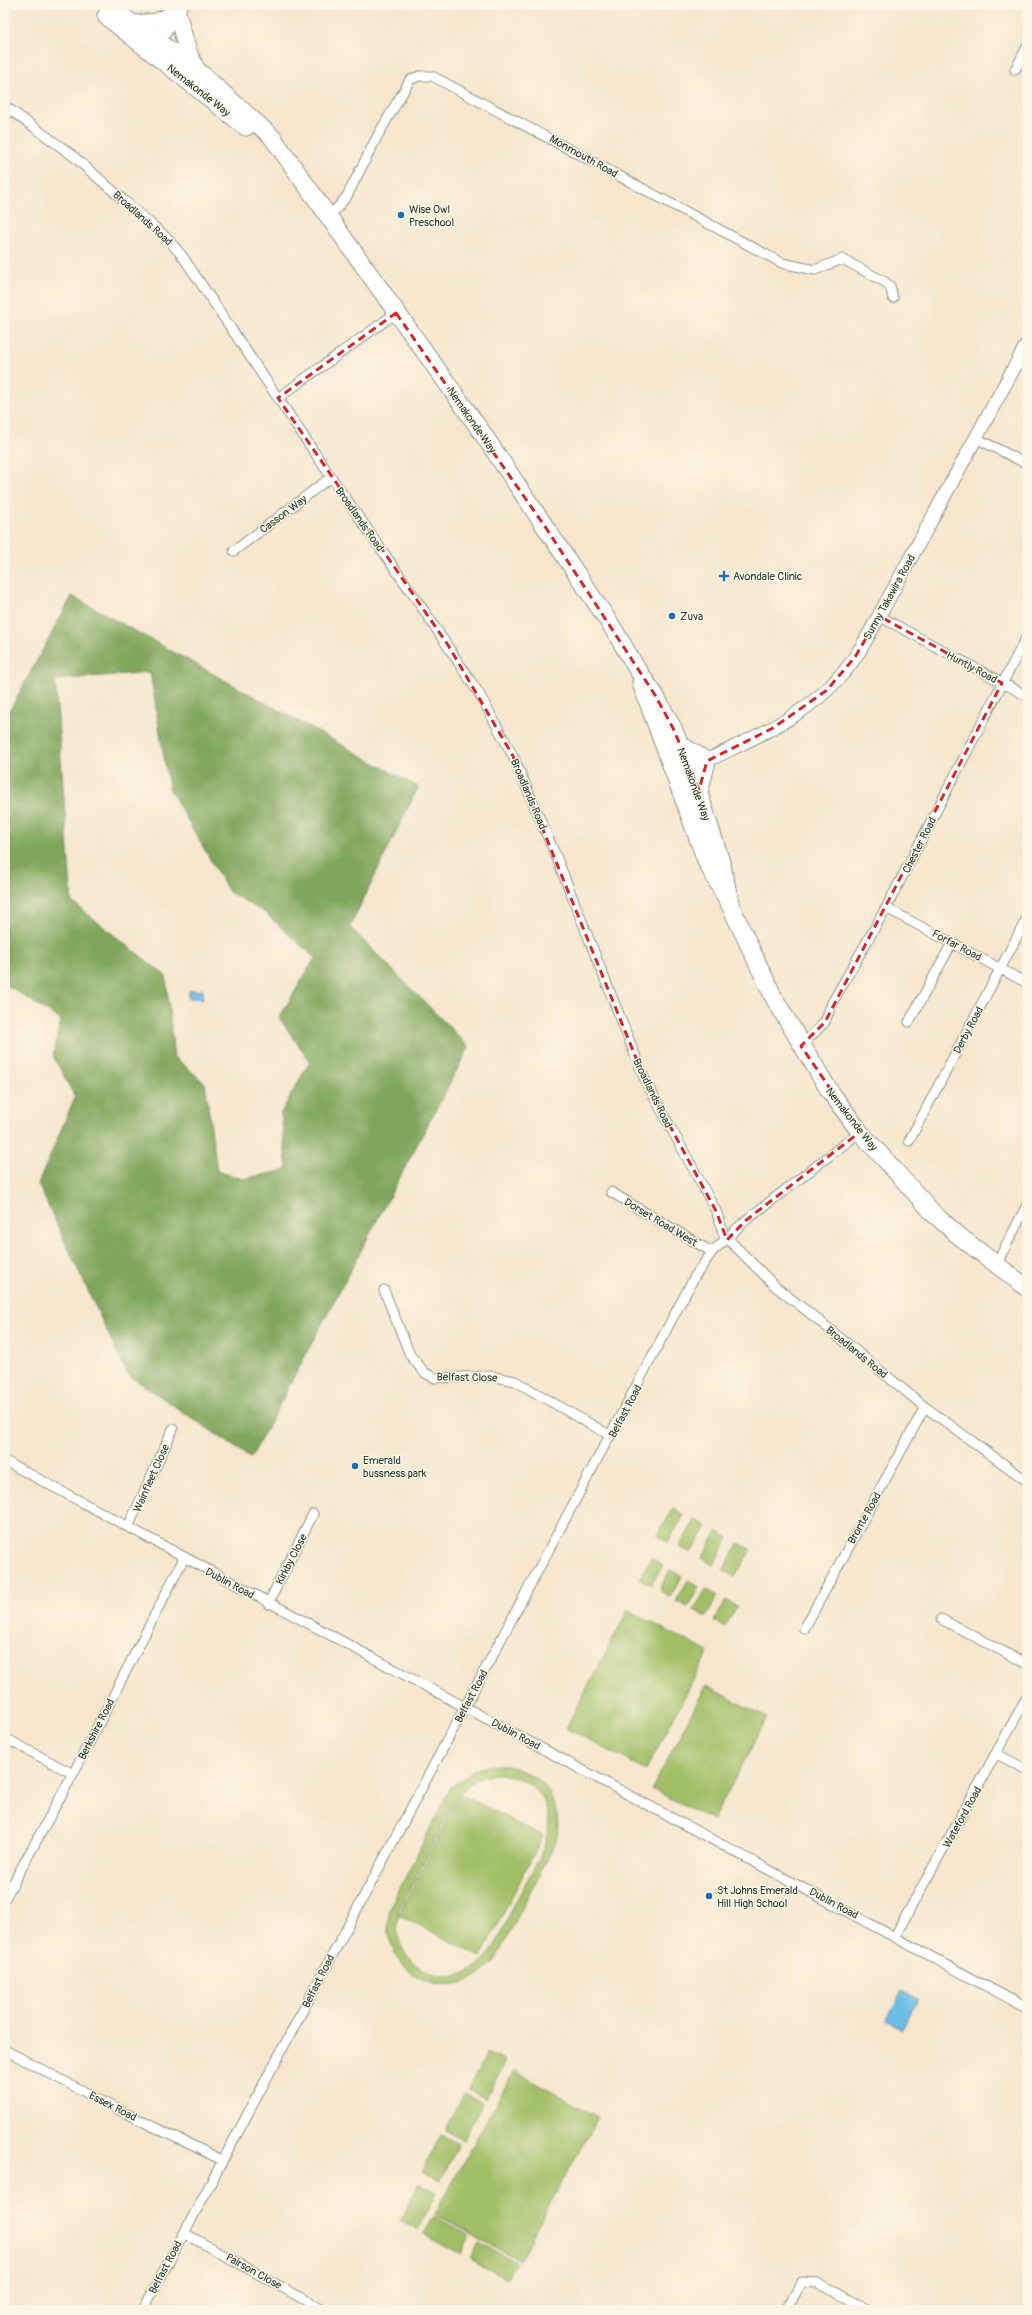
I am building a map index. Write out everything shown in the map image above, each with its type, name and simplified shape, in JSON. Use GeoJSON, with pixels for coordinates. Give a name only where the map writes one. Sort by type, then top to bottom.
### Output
{"type":"FeatureCollection","features":[{"type":"Feature","properties":{"kind":"highway","name":"Nemakonde Way"},"geometry":{"type":"LineString","coordinates":[[97,5],[110,19],[196,69],[272,137],[328,219],[481,431],[613,628],[637,669],[655,695],[681,745],[699,793],[722,865],[731,907]]}},
{"type":"Feature","properties":{"kind":"highway","name":"Nemakonde Way"},"geometry":{"type":"LineString","coordinates":[[107,5],[136,24],[156,46],[299,176]]}},
{"type":"Feature","properties":{"kind":"highway"},"geometry":{"type":"LineString","coordinates":[[136,24],[158,22],[179,9],[187,49],[196,69]]}},
{"type":"Feature","properties":{"kind":"highway","name":"Nemakonde Way"},"geometry":{"type":"LineString","coordinates":[[637,669],[646,700],[706,863],[731,907],[774,998],[801,1046],[829,1090],[860,1132],[935,1215],[996,1265],[1027,1288]]}},
{"type":"Feature","properties":{"kind":"highway"},"geometry":{"type":"LineString","coordinates":[[681,745],[707,761],[699,793]]}},
{"type":"Feature","properties":{"kind":"main road"},"geometry":{"type":"LineString","coordinates":[[156,46],[179,9]]}},
{"type":"Feature","properties":{"kind":"main road","name":"Sunny Takawira Road"},"geometry":{"type":"LineString","coordinates":[[674,776],[773,728],[817,698],[843,673],[855,657],[879,616],[1027,344]]}},
{"type":"Feature","properties":{"kind":"street"},"geometry":{"type":"LineString","coordinates":[[1015,70],[1027,47]]}},
{"type":"Feature","properties":{"kind":"street","name":"Monmouth Road"},"geometry":{"type":"LineString","coordinates":[[328,219],[347,196],[378,135],[410,80],[419,76],[432,76],[782,263],[815,270],[842,259],[886,282],[890,286],[893,298]]}},
{"type":"Feature","properties":{"kind":"street","name":"Broadlands Road"},"geometry":{"type":"LineString","coordinates":[[5,106],[72,155],[168,239],[183,257],[331,477],[448,645],[480,695],[513,756],[568,885],[645,1080],[716,1211],[727,1240],[776,1287],[925,1406],[1027,1481]]}},
{"type":"Feature","properties":{"kind":"street"},"geometry":{"type":"LineString","coordinates":[[278,398],[396,313]]}},
{"type":"Feature","properties":{"kind":"street"},"geometry":{"type":"LineString","coordinates":[[976,438],[1027,464]]}},
{"type":"Feature","properties":{"kind":"street","name":"Casson Way"},"geometry":{"type":"LineString","coordinates":[[234,551],[331,477]]}},
{"type":"Feature","properties":{"kind":"street","name":"Huntly Road"},"geometry":{"type":"LineString","coordinates":[[879,616],[916,638],[1027,696]]}},
{"type":"Feature","properties":{"kind":"street","name":"Chester Road"},"geometry":{"type":"LineString","coordinates":[[801,1046],[825,1022],[832,1003],[886,908],[1027,636]]}},
{"type":"Feature","properties":{"kind":"street","name":"Forfar Road"},"geometry":{"type":"LineString","coordinates":[[886,908],[1027,983]]}},
{"type":"Feature","properties":{"kind":"street","name":"Derby Road"},"geometry":{"type":"LineString","coordinates":[[909,1141],[1027,918]]}},
{"type":"Feature","properties":{"kind":"street"},"geometry":{"type":"LineString","coordinates":[[909,1022],[952,943]]}},
{"type":"Feature","properties":{"kind":"street","name":"Belfast Road"},"geometry":{"type":"LineString","coordinates":[[142,2310],[611,1436],[695,1276],[712,1252],[727,1240],[745,1221],[860,1132]]}},
{"type":"Feature","properties":{"kind":"street","name":"Dorset Road West"},"geometry":{"type":"LineString","coordinates":[[611,1192],[712,1252]]}},
{"type":"Feature","properties":{"kind":"street"},"geometry":{"type":"LineString","coordinates":[[996,1265],[1027,1205]]}},
{"type":"Feature","properties":{"kind":"street","name":"Belfast Close"},"geometry":{"type":"LineString","coordinates":[[384,1290],[410,1355],[425,1373],[435,1378],[491,1376],[515,1381],[611,1436]]}},
{"type":"Feature","properties":{"kind":"street","name":"Bronte Road"},"geometry":{"type":"LineString","coordinates":[[804,1629],[925,1406]]}},
{"type":"Feature","properties":{"kind":"street","name":"Wainfleet Close"},"geometry":{"type":"LineString","coordinates":[[128,1527],[173,1429]]}},
{"type":"Feature","properties":{"kind":"street","name":"Dublin Road"},"geometry":{"type":"LineString","coordinates":[[5,1461],[268,1604],[466,1707],[1027,2008]]}},
{"type":"Feature","properties":{"kind":"street","name":"Kirkby Close"},"geometry":{"type":"LineString","coordinates":[[268,1604],[313,1514]]}},
{"type":"Feature","properties":{"kind":"street","name":"Berkshire Road"},"geometry":{"type":"LineString","coordinates":[[5,1898],[73,1774],[184,1558]]}},
{"type":"Feature","properties":{"kind":"street"},"geometry":{"type":"LineString","coordinates":[[940,1619],[1027,1664]]}},
{"type":"Feature","properties":{"kind":"street","name":"Wateford Road"},"geometry":{"type":"LineString","coordinates":[[895,1936],[1027,1698]]}},
{"type":"Feature","properties":{"kind":"street"},"geometry":{"type":"LineString","coordinates":[[5,1738],[73,1774]]}},
{"type":"Feature","properties":{"kind":"street"},"geometry":{"type":"LineString","coordinates":[[997,1754],[1027,1770]]}},
{"type":"Feature","properties":{"kind":"street","name":"Essex Road"},"geometry":{"type":"LineString","coordinates":[[5,2050],[125,2113],[222,2160]]}},
{"type":"Feature","properties":{"kind":"street","name":"Pairson Close"},"geometry":{"type":"LineString","coordinates":[[184,2233],[323,2310]]}},
{"type":"Feature","properties":{"kind":"street"},"geometry":{"type":"LineString","coordinates":[[786,2310],[802,2282],[818,2283],[869,2310]]}},
{"type":"Feature","properties":{"kind":"highlighted area"},"geometry":{"type":"Polygon","coordinates":[[[396,313],[546,528],[655,695],[673,728],[699,790],[707,761],[773,728],[827,690],[855,657],[879,616],[1002,683],[825,1022],[801,1046],[860,1132],[745,1221],[727,1240],[716,1211],[645,1080],[513,756],[448,645],[278,398],[396,313]]]}},
{"type":"Feature","properties":{"kind":"green space"},"geometry":{"type":"Polygon","coordinates":[[[72,596],[418,787],[350,927],[469,1047],[251,1458],[127,1374],[38,1184],[75,1097],[53,1056],[61,1020],[5,984],[5,719],[72,596]],[[150,672],[55,680],[72,902],[166,976],[174,1057],[205,1083],[217,1171],[243,1179],[287,1170],[281,1113],[310,1061],[279,1018],[315,958],[265,913],[229,892],[169,788],[150,672]]]}},
{"type":"Feature","properties":{"kind":"green space"},"geometry":{"type":"Polygon","coordinates":[[[673,1508],[684,1515],[668,1542],[657,1535],[673,1508]]]}},
{"type":"Feature","properties":{"kind":"green space"},"geometry":{"type":"Polygon","coordinates":[[[695,1520],[707,1526],[691,1553],[679,1547],[695,1520]]]}},
{"type":"Feature","properties":{"kind":"green space"},"geometry":{"type":"Polygon","coordinates":[[[717,1531],[729,1538],[713,1565],[702,1558],[717,1531]]]}},
{"type":"Feature","properties":{"kind":"green space"},"geometry":{"type":"Polygon","coordinates":[[[739,1543],[751,1550],[735,1577],[723,1570],[739,1543]]]}},
{"type":"Feature","properties":{"kind":"green space"},"geometry":{"type":"Polygon","coordinates":[[[651,1558],[663,1565],[651,1585],[639,1579],[651,1558]]]}},
{"type":"Feature","properties":{"kind":"green space"},"geometry":{"type":"Polygon","coordinates":[[[670,1570],[682,1576],[670,1597],[659,1590],[670,1570]]]}},
{"type":"Feature","properties":{"kind":"green space"},"geometry":{"type":"Polygon","coordinates":[[[688,1580],[699,1587],[688,1607],[676,1601],[688,1580]]]}},
{"type":"Feature","properties":{"kind":"green space"},"geometry":{"type":"Polygon","coordinates":[[[706,1589],[717,1596],[706,1617],[694,1610],[706,1589]]]}},
{"type":"Feature","properties":{"kind":"green space"},"geometry":{"type":"Polygon","coordinates":[[[726,1600],[737,1607],[725,1627],[714,1621],[726,1600]]]}},
{"type":"Feature","properties":{"kind":"green space"},"geometry":{"type":"Polygon","coordinates":[[[628,1610],[708,1652],[646,1770],[566,1728],[628,1610]]]}},
{"type":"Feature","properties":{"kind":"green space"},"geometry":{"type":"Polygon","coordinates":[[[706,1686],[767,1718],[713,1820],[652,1789],[706,1686]]]}},
{"type":"Feature","properties":{"kind":"green space"},"geometry":{"type":"Polygon","coordinates":[[[492,1765],[508,1766],[522,1770],[534,1777],[544,1786],[552,1798],[558,1826],[556,1842],[495,1961],[477,1976],[458,1984],[439,1984],[421,1978],[405,1967],[394,1951],[389,1931],[390,1908],[450,1789],[473,1770],[492,1765]],[[493,1774],[477,1779],[458,1794],[399,1910],[397,1925],[399,1939],[404,1952],[414,1963],[428,1972],[445,1976],[461,1974],[476,1967],[483,1961],[499,1937],[515,1903],[538,1861],[544,1846],[548,1831],[548,1817],[544,1803],[535,1789],[526,1782],[516,1777],[493,1774]]]}},
{"type":"Feature","properties":{"kind":"green space"},"geometry":{"type":"Polygon","coordinates":[[[460,1794],[543,1836],[481,1957],[399,1915],[460,1794]]]}},
{"type":"Feature","properties":{"kind":"green space"},"geometry":{"type":"Polygon","coordinates":[[[487,2053],[505,2061],[486,2099],[469,2090],[487,2053]]]}},
{"type":"Feature","properties":{"kind":"green space"},"geometry":{"type":"Polygon","coordinates":[[[514,2071],[598,2117],[519,2260],[435,2214],[514,2071]]]}},
{"type":"Feature","properties":{"kind":"green space"},"geometry":{"type":"Polygon","coordinates":[[[464,2094],[482,2102],[464,2140],[446,2131],[464,2094]]]}},
{"type":"Feature","properties":{"kind":"green space"},"geometry":{"type":"Polygon","coordinates":[[[441,2135],[459,2144],[440,2181],[422,2172],[441,2135]]]}},
{"type":"Feature","properties":{"kind":"green space"},"geometry":{"type":"Polygon","coordinates":[[[419,2183],[437,2192],[418,2229],[400,2220],[419,2183]]]}},
{"type":"Feature","properties":{"kind":"green space"},"geometry":{"type":"Polygon","coordinates":[[[434,2216],[470,2236],[461,2254],[424,2234],[434,2216]]]}},
{"type":"Feature","properties":{"kind":"green space"},"geometry":{"type":"Polygon","coordinates":[[[479,2242],[516,2262],[506,2279],[470,2259],[479,2242]]]}},
{"type":"Feature","properties":{"kind":"water"},"geometry":{"type":"Polygon","coordinates":[[[203,990],[203,999],[188,998],[189,991],[203,990]]]}},
{"type":"Feature","properties":{"kind":"water"},"geometry":{"type":"Polygon","coordinates":[[[902,1991],[918,1999],[902,2029],[887,2020],[902,1991]]]}},
{"type":"Feature","properties":{"kind":"place","name":"Wise Owl Preschool"},"geometry":{"type":"Point","coordinates":[401,215]}},
{"type":"Feature","properties":{"kind":"place","name":"Avondale Clinic"},"geometry":{"type":"Point","coordinates":[724,576]}},
{"type":"Feature","properties":{"kind":"place","name":"Zuva"},"geometry":{"type":"Point","coordinates":[672,616]}},
{"type":"Feature","properties":{"kind":"place","name":"Emerald bussness park"},"geometry":{"type":"Point","coordinates":[355,1466]}},
{"type":"Feature","properties":{"kind":"place","name":"St Johns Emerald Hill High School"},"geometry":{"type":"Point","coordinates":[709,1896]}}]}
